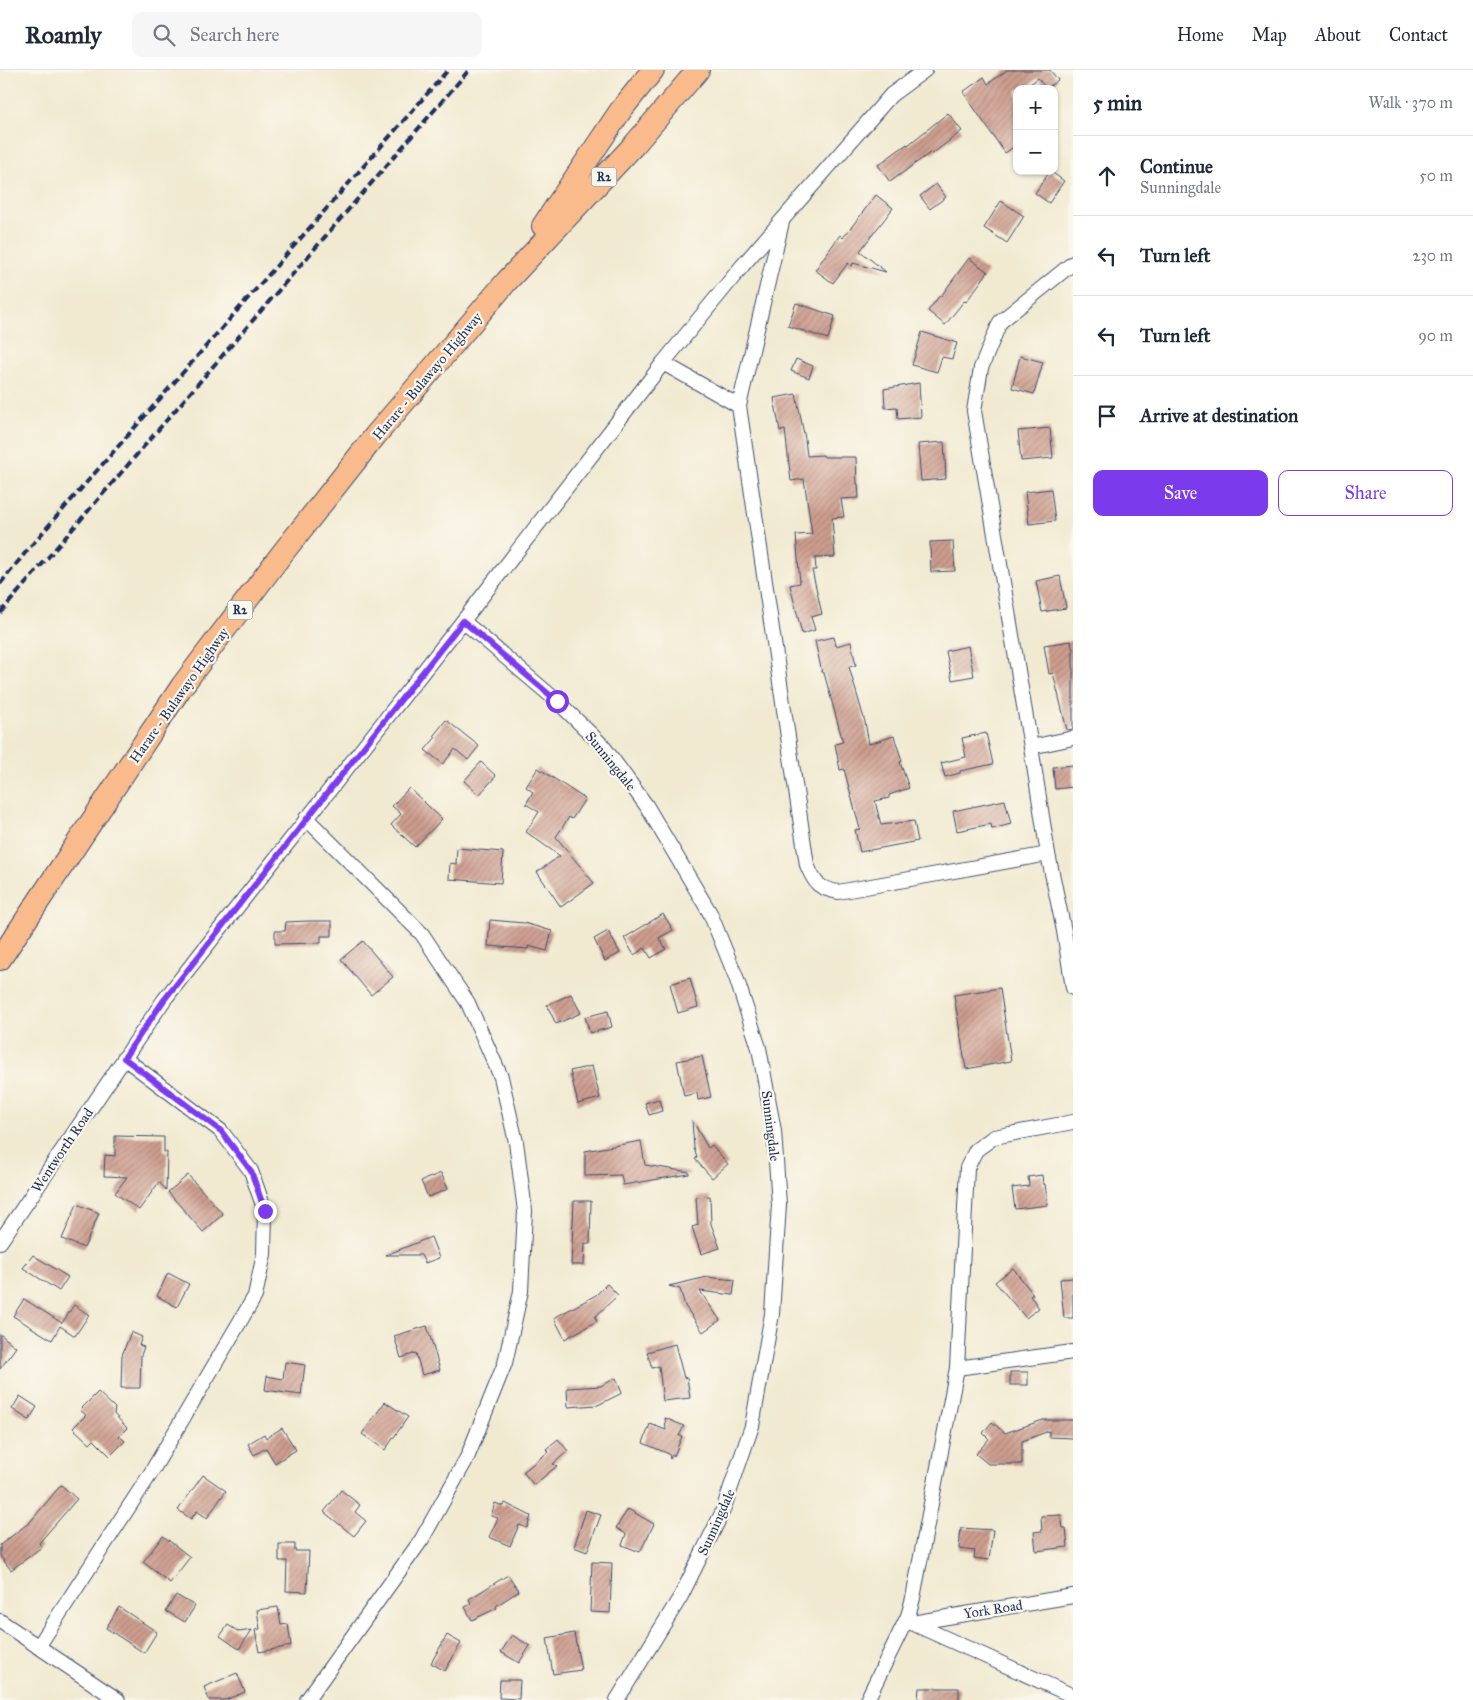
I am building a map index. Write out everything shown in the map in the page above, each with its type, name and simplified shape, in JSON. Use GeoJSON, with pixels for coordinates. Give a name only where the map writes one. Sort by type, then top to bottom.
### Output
{"type":"FeatureCollection","features":[{"type":"Feature","properties":{"kind":"highway","name":"Harare - Bulawayo Highway"},"geometry":{"type":"LineString","coordinates":[[507,281],[621,110],[653,70]]}},
{"type":"Feature","properties":{"kind":"highway","name":"Harare - Bulawayo Highway"},"geometry":{"type":"LineString","coordinates":[[0,959],[182,686],[281,555],[375,436],[507,281],[635,144],[698,70]]}},
{"type":"Feature","properties":{"kind":"street","name":"Wentworth Road"},"geometry":{"type":"LineString","coordinates":[[0,1242],[164,1000],[463,621],[663,363],[782,220],[891,95],[925,70]]}},
{"type":"Feature","properties":{"kind":"street"},"geometry":{"type":"LineString","coordinates":[[782,220],[739,406],[807,865],[814,881],[824,890],[838,892],[1048,854]]}},
{"type":"Feature","properties":{"kind":"street"},"geometry":{"type":"LineString","coordinates":[[1073,263],[1000,322],[981,368],[974,411],[1048,854],[1068,930],[1073,988]]}},
{"type":"Feature","properties":{"kind":"street"},"geometry":{"type":"LineString","coordinates":[[663,363],[739,406]]}},
{"type":"Feature","properties":{"kind":"street","name":"Sunningdale"},"geometry":{"type":"LineString","coordinates":[[463,621],[557,701],[603,746],[646,805],[710,913],[736,977],[759,1048],[774,1130],[779,1205],[772,1314],[752,1426],[722,1513],[710,1538],[681,1596],[617,1700]]}},
{"type":"Feature","properties":{"kind":"street"},"geometry":{"type":"LineString","coordinates":[[1031,747],[1073,738]]}},
{"type":"Feature","properties":{"kind":"street"},"geometry":{"type":"LineString","coordinates":[[306,818],[422,934],[468,1003],[501,1077],[516,1142],[525,1211],[521,1292],[505,1362],[467,1458],[422,1539],[307,1700]]}},
{"type":"Feature","properties":{"kind":"street"},"geometry":{"type":"LineString","coordinates":[[38,1647],[149,1476],[255,1296],[264,1254],[265,1211],[251,1171],[221,1131],[124,1058]]}},
{"type":"Feature","properties":{"kind":"street"},"geometry":{"type":"LineString","coordinates":[[868,1700],[910,1619],[914,1598],[957,1368],[968,1168],[976,1150],[994,1137],[1073,1122]]}},
{"type":"Feature","properties":{"kind":"street"},"geometry":{"type":"LineString","coordinates":[[957,1368],[1073,1352]]}},
{"type":"Feature","properties":{"kind":"street","name":"York Road"},"geometry":{"type":"LineString","coordinates":[[910,1619],[1073,1596]]}},
{"type":"Feature","properties":{"kind":"street"},"geometry":{"type":"LineString","coordinates":[[910,1619],[1073,1696]]}},
{"type":"Feature","properties":{"kind":"street"},"geometry":{"type":"LineString","coordinates":[[0,1622],[118,1700]]}},
{"type":"Feature","properties":{"kind":"building"},"geometry":{"type":"Polygon","coordinates":[[[1007,70],[1050,70],[1058,80],[1051,85],[1043,85],[1038,78],[1029,85],[1013,85],[1013,148],[1005,153],[963,92],[984,77],[988,84],[1007,70]]]}},
{"type":"Feature","properties":{"kind":"building"},"geometry":{"type":"Polygon","coordinates":[[[948,113],[962,131],[890,182],[878,165],[908,145],[948,113]]]}},
{"type":"Feature","properties":{"kind":"building"},"geometry":{"type":"Polygon","coordinates":[[[1047,175],[1056,175],[1064,181],[1049,203],[1035,193],[1047,175]]]}},
{"type":"Feature","properties":{"kind":"building"},"geometry":{"type":"Polygon","coordinates":[[[936,184],[946,197],[930,209],[920,196],[936,184]]]}},
{"type":"Feature","properties":{"kind":"building"},"geometry":{"type":"Polygon","coordinates":[[[876,195],[893,208],[860,251],[886,272],[853,263],[852,266],[848,263],[833,283],[815,270],[840,235],[843,238],[876,195]]]}},
{"type":"Feature","properties":{"kind":"building"},"geometry":{"type":"Polygon","coordinates":[[[1001,201],[1024,216],[1007,243],[984,228],[1001,201]]]}},
{"type":"Feature","properties":{"kind":"building"},"geometry":{"type":"Polygon","coordinates":[[[969,258],[988,272],[966,302],[964,301],[945,325],[928,311],[969,258]]]}},
{"type":"Feature","properties":{"kind":"building"},"geometry":{"type":"Polygon","coordinates":[[[796,303],[835,316],[828,339],[788,326],[796,303]]]}},
{"type":"Feature","properties":{"kind":"building"},"geometry":{"type":"Polygon","coordinates":[[[922,332],[957,343],[952,359],[942,357],[937,372],[912,365],[922,332]]]}},
{"type":"Feature","properties":{"kind":"building"},"geometry":{"type":"Polygon","coordinates":[[[1020,356],[1043,362],[1034,394],[1012,388],[1020,356]]]}},
{"type":"Feature","properties":{"kind":"building"},"geometry":{"type":"Polygon","coordinates":[[[796,359],[813,366],[809,378],[791,371],[796,359]]]}},
{"type":"Feature","properties":{"kind":"building"},"geometry":{"type":"Polygon","coordinates":[[[919,383],[921,417],[898,419],[897,407],[885,408],[884,389],[919,383]]]}},
{"type":"Feature","properties":{"kind":"building"},"geometry":{"type":"Polygon","coordinates":[[[796,394],[807,456],[856,457],[859,498],[841,499],[844,517],[832,518],[835,557],[815,558],[816,570],[812,570],[822,614],[811,617],[815,630],[802,634],[790,585],[800,583],[796,535],[812,534],[804,479],[791,481],[785,430],[780,431],[774,398],[796,394]]]}},
{"type":"Feature","properties":{"kind":"building"},"geometry":{"type":"Polygon","coordinates":[[[1050,428],[1053,458],[1021,461],[1018,431],[1050,428]]]}},
{"type":"Feature","properties":{"kind":"building"},"geometry":{"type":"Polygon","coordinates":[[[944,442],[946,479],[921,481],[918,444],[944,442]]]}},
{"type":"Feature","properties":{"kind":"building"},"geometry":{"type":"Polygon","coordinates":[[[1051,489],[1055,521],[1029,524],[1025,492],[1051,489]]]}},
{"type":"Feature","properties":{"kind":"building"},"geometry":{"type":"Polygon","coordinates":[[[953,541],[955,571],[931,572],[930,542],[953,541]]]}},
{"type":"Feature","properties":{"kind":"building"},"geometry":{"type":"Polygon","coordinates":[[[1060,576],[1066,608],[1042,612],[1036,581],[1060,576]]]}},
{"type":"Feature","properties":{"kind":"building"},"geometry":{"type":"Polygon","coordinates":[[[834,637],[836,646],[851,642],[856,665],[849,667],[865,722],[869,744],[894,736],[909,788],[889,795],[889,798],[875,801],[881,825],[914,821],[918,841],[860,852],[855,830],[860,829],[844,769],[840,770],[835,744],[843,742],[824,673],[822,673],[815,641],[834,637]]]}},
{"type":"Feature","properties":{"kind":"building"},"geometry":{"type":"Polygon","coordinates":[[[1071,641],[1073,651],[1073,729],[1067,730],[1053,673],[1049,674],[1044,645],[1071,641]]]}},
{"type":"Feature","properties":{"kind":"building"},"geometry":{"type":"Polygon","coordinates":[[[968,646],[974,676],[952,680],[946,651],[968,646]]]}},
{"type":"Feature","properties":{"kind":"building"},"geometry":{"type":"Polygon","coordinates":[[[446,720],[479,746],[468,760],[455,749],[443,764],[425,750],[436,737],[434,735],[446,720]]]}},
{"type":"Feature","properties":{"kind":"building"},"geometry":{"type":"Polygon","coordinates":[[[986,733],[993,764],[960,771],[960,773],[945,777],[941,763],[966,757],[962,738],[986,733]]]}},
{"type":"Feature","properties":{"kind":"building"},"geometry":{"type":"Polygon","coordinates":[[[481,762],[496,776],[479,795],[464,781],[481,762]]]}},
{"type":"Feature","properties":{"kind":"building"},"geometry":{"type":"Polygon","coordinates":[[[1073,765],[1073,787],[1055,789],[1053,767],[1073,765]]]}},
{"type":"Feature","properties":{"kind":"building"},"geometry":{"type":"Polygon","coordinates":[[[538,768],[585,799],[572,819],[569,817],[556,837],[594,883],[561,907],[537,872],[560,856],[526,832],[539,812],[526,804],[533,792],[526,787],[538,768]]]}},
{"type":"Feature","properties":{"kind":"building"},"geometry":{"type":"Polygon","coordinates":[[[409,788],[442,819],[415,847],[391,825],[401,814],[392,806],[409,788]]]}},
{"type":"Feature","properties":{"kind":"building"},"geometry":{"type":"Polygon","coordinates":[[[1005,800],[1011,824],[992,829],[991,824],[957,831],[953,811],[1005,800]]]}},
{"type":"Feature","properties":{"kind":"building"},"geometry":{"type":"Polygon","coordinates":[[[457,848],[503,852],[501,883],[449,879],[450,863],[456,864],[457,848]]]}},
{"type":"Feature","properties":{"kind":"building"},"geometry":{"type":"Polygon","coordinates":[[[663,914],[673,930],[659,938],[666,949],[651,958],[645,948],[634,955],[624,938],[663,914]]]}},
{"type":"Feature","properties":{"kind":"building"},"geometry":{"type":"Polygon","coordinates":[[[490,920],[524,923],[552,931],[547,951],[528,946],[528,949],[488,946],[490,920]]]}},
{"type":"Feature","properties":{"kind":"building"},"geometry":{"type":"Polygon","coordinates":[[[332,921],[332,936],[321,936],[321,943],[275,944],[275,931],[285,931],[286,922],[332,921]]]}},
{"type":"Feature","properties":{"kind":"building"},"geometry":{"type":"Polygon","coordinates":[[[608,931],[620,953],[605,961],[594,939],[608,931]]]}},
{"type":"Feature","properties":{"kind":"building"},"geometry":{"type":"Polygon","coordinates":[[[363,941],[393,977],[371,995],[341,959],[363,941]]]}},
{"type":"Feature","properties":{"kind":"building"},"geometry":{"type":"Polygon","coordinates":[[[690,978],[698,1007],[678,1013],[670,984],[690,978]]]}},
{"type":"Feature","properties":{"kind":"building"},"geometry":{"type":"Polygon","coordinates":[[[1000,988],[1011,1061],[966,1069],[954,995],[1000,988]]]}},
{"type":"Feature","properties":{"kind":"building"},"geometry":{"type":"Polygon","coordinates":[[[571,994],[581,1013],[556,1024],[547,1005],[571,994]]]}},
{"type":"Feature","properties":{"kind":"building"},"geometry":{"type":"Polygon","coordinates":[[[608,1011],[612,1027],[590,1033],[585,1017],[608,1011]]]}},
{"type":"Feature","properties":{"kind":"building"},"geometry":{"type":"Polygon","coordinates":[[[702,1056],[711,1097],[698,1100],[697,1093],[684,1096],[677,1061],[702,1056]]]}},
{"type":"Feature","properties":{"kind":"building"},"geometry":{"type":"Polygon","coordinates":[[[592,1066],[600,1098],[578,1104],[570,1071],[592,1066]]]}},
{"type":"Feature","properties":{"kind":"building"},"geometry":{"type":"Polygon","coordinates":[[[659,1099],[662,1111],[649,1115],[645,1103],[659,1099]]]}},
{"type":"Feature","properties":{"kind":"building"},"geometry":{"type":"Polygon","coordinates":[[[692,1120],[708,1148],[712,1145],[728,1164],[712,1178],[695,1159],[697,1158],[694,1148],[692,1120]]]}},
{"type":"Feature","properties":{"kind":"building"},"geometry":{"type":"Polygon","coordinates":[[[115,1136],[164,1137],[164,1152],[167,1152],[166,1190],[159,1182],[139,1210],[115,1193],[127,1177],[104,1176],[105,1155],[115,1156],[115,1136]]]}},
{"type":"Feature","properties":{"kind":"building"},"geometry":{"type":"Polygon","coordinates":[[[641,1141],[645,1165],[689,1172],[689,1174],[623,1185],[621,1175],[585,1176],[585,1151],[641,1141]]]}},
{"type":"Feature","properties":{"kind":"building"},"geometry":{"type":"Polygon","coordinates":[[[441,1173],[448,1189],[428,1197],[421,1181],[441,1173]]]}},
{"type":"Feature","properties":{"kind":"building"},"geometry":{"type":"Polygon","coordinates":[[[188,1175],[223,1214],[203,1232],[168,1192],[188,1175]]]}},
{"type":"Feature","properties":{"kind":"building"},"geometry":{"type":"Polygon","coordinates":[[[1042,1175],[1048,1205],[1015,1209],[1012,1188],[1029,1186],[1028,1177],[1042,1175]]]}},
{"type":"Feature","properties":{"kind":"building"},"geometry":{"type":"Polygon","coordinates":[[[710,1196],[711,1224],[720,1248],[701,1254],[692,1227],[698,1225],[696,1197],[710,1196]]]}},
{"type":"Feature","properties":{"kind":"building"},"geometry":{"type":"Polygon","coordinates":[[[574,1201],[591,1201],[590,1244],[585,1243],[584,1265],[571,1265],[574,1201]]]}},
{"type":"Feature","properties":{"kind":"building"},"geometry":{"type":"Polygon","coordinates":[[[77,1204],[99,1213],[84,1248],[62,1239],[77,1204]]]}},
{"type":"Feature","properties":{"kind":"building"},"geometry":{"type":"Polygon","coordinates":[[[431,1237],[439,1258],[425,1263],[421,1255],[386,1255],[431,1237]]]}},
{"type":"Feature","properties":{"kind":"building"},"geometry":{"type":"Polygon","coordinates":[[[33,1255],[68,1277],[59,1291],[23,1268],[33,1255]]]}},
{"type":"Feature","properties":{"kind":"building"},"geometry":{"type":"Polygon","coordinates":[[[1013,1268],[1033,1294],[1030,1296],[1039,1308],[1026,1318],[995,1282],[1013,1268]]]}},
{"type":"Feature","properties":{"kind":"building"},"geometry":{"type":"Polygon","coordinates":[[[168,1273],[189,1284],[177,1307],[157,1296],[168,1273]]]}},
{"type":"Feature","properties":{"kind":"building"},"geometry":{"type":"Polygon","coordinates":[[[707,1277],[735,1280],[733,1295],[700,1291],[720,1320],[703,1332],[685,1306],[680,1289],[669,1286],[707,1277]]]}},
{"type":"Feature","properties":{"kind":"building"},"geometry":{"type":"Polygon","coordinates":[[[1073,1278],[1073,1318],[1064,1318],[1060,1279],[1073,1278]]]}},
{"type":"Feature","properties":{"kind":"building"},"geometry":{"type":"Polygon","coordinates":[[[607,1284],[618,1295],[595,1317],[597,1321],[565,1339],[554,1318],[596,1295],[607,1284]]]}},
{"type":"Feature","properties":{"kind":"building"},"geometry":{"type":"Polygon","coordinates":[[[24,1299],[62,1323],[74,1305],[89,1315],[75,1336],[60,1326],[52,1340],[13,1316],[24,1299]]]}},
{"type":"Feature","properties":{"kind":"building"},"geometry":{"type":"Polygon","coordinates":[[[427,1326],[440,1370],[422,1375],[416,1353],[401,1358],[394,1336],[427,1326]]]}},
{"type":"Feature","properties":{"kind":"building"},"geometry":{"type":"Polygon","coordinates":[[[131,1332],[142,1337],[139,1345],[144,1347],[141,1355],[140,1388],[121,1388],[122,1355],[131,1332]]]}},
{"type":"Feature","properties":{"kind":"building"},"geometry":{"type":"Polygon","coordinates":[[[0,1334],[16,1347],[0,1369],[0,1334]]]}},
{"type":"Feature","properties":{"kind":"building"},"geometry":{"type":"Polygon","coordinates":[[[675,1344],[684,1378],[687,1377],[690,1398],[663,1401],[659,1366],[652,1368],[647,1352],[675,1344]]]}},
{"type":"Feature","properties":{"kind":"building"},"geometry":{"type":"Polygon","coordinates":[[[285,1362],[305,1365],[301,1395],[265,1390],[267,1376],[283,1379],[285,1362]]]}},
{"type":"Feature","properties":{"kind":"building"},"geometry":{"type":"Polygon","coordinates":[[[1010,1372],[1028,1372],[1028,1385],[1010,1385],[1010,1372]]]}},
{"type":"Feature","properties":{"kind":"building"},"geometry":{"type":"Polygon","coordinates":[[[616,1378],[622,1393],[598,1405],[568,1407],[567,1388],[601,1386],[616,1378]]]}},
{"type":"Feature","properties":{"kind":"building"},"geometry":{"type":"Polygon","coordinates":[[[98,1392],[115,1408],[114,1414],[127,1428],[119,1436],[125,1441],[110,1456],[94,1440],[90,1444],[73,1428],[86,1415],[80,1410],[98,1392]]]}},
{"type":"Feature","properties":{"kind":"building"},"geometry":{"type":"Polygon","coordinates":[[[20,1396],[37,1407],[29,1420],[12,1409],[20,1396]]]}},
{"type":"Feature","properties":{"kind":"building"},"geometry":{"type":"Polygon","coordinates":[[[385,1402],[408,1417],[385,1450],[362,1434],[385,1402]]]}},
{"type":"Feature","properties":{"kind":"building"},"geometry":{"type":"Polygon","coordinates":[[[665,1418],[684,1426],[679,1436],[682,1436],[674,1456],[672,1455],[670,1459],[669,1454],[643,1443],[650,1424],[666,1430],[665,1418]]]}},
{"type":"Feature","properties":{"kind":"building"},"geometry":{"type":"Polygon","coordinates":[[[1043,1420],[1073,1420],[1073,1438],[1049,1437],[1049,1431],[1022,1441],[1022,1464],[988,1464],[976,1454],[989,1439],[983,1433],[992,1422],[1005,1433],[1043,1420]]]}},
{"type":"Feature","properties":{"kind":"building"},"geometry":{"type":"Polygon","coordinates":[[[282,1428],[296,1450],[275,1463],[266,1448],[254,1455],[248,1444],[264,1434],[266,1438],[282,1428]]]}},
{"type":"Feature","properties":{"kind":"building"},"geometry":{"type":"Polygon","coordinates":[[[558,1439],[568,1451],[553,1464],[557,1466],[534,1485],[523,1472],[548,1452],[546,1449],[558,1439]]]}},
{"type":"Feature","properties":{"kind":"building"},"geometry":{"type":"Polygon","coordinates":[[[203,1475],[226,1491],[207,1518],[197,1511],[191,1519],[178,1510],[203,1475]]]}},
{"type":"Feature","properties":{"kind":"building"},"geometry":{"type":"Polygon","coordinates":[[[61,1485],[77,1499],[39,1543],[42,1547],[11,1570],[0,1556],[0,1545],[30,1522],[61,1485]]]}},
{"type":"Feature","properties":{"kind":"building"},"geometry":{"type":"Polygon","coordinates":[[[341,1490],[360,1505],[355,1512],[366,1521],[354,1536],[324,1512],[341,1490]]]}},
{"type":"Feature","properties":{"kind":"building"},"geometry":{"type":"Polygon","coordinates":[[[495,1503],[503,1506],[505,1503],[531,1516],[527,1528],[519,1525],[510,1546],[489,1537],[498,1518],[491,1516],[495,1503]]]}},
{"type":"Feature","properties":{"kind":"building"},"geometry":{"type":"Polygon","coordinates":[[[628,1509],[654,1524],[640,1552],[622,1545],[626,1534],[616,1528],[628,1509]]]}},
{"type":"Feature","properties":{"kind":"building"},"geometry":{"type":"Polygon","coordinates":[[[586,1510],[601,1515],[587,1552],[574,1547],[586,1510]]]}},
{"type":"Feature","properties":{"kind":"building"},"geometry":{"type":"Polygon","coordinates":[[[1061,1515],[1063,1528],[1066,1528],[1068,1547],[1036,1551],[1034,1532],[1042,1531],[1041,1516],[1061,1515]]]}},
{"type":"Feature","properties":{"kind":"building"},"geometry":{"type":"Polygon","coordinates":[[[961,1528],[993,1530],[989,1560],[974,1558],[975,1551],[959,1549],[961,1528]]]}},
{"type":"Feature","properties":{"kind":"building"},"geometry":{"type":"Polygon","coordinates":[[[163,1536],[190,1557],[170,1583],[143,1562],[163,1536]]]}},
{"type":"Feature","properties":{"kind":"building"},"geometry":{"type":"Polygon","coordinates":[[[279,1544],[295,1544],[295,1551],[309,1551],[307,1592],[286,1591],[287,1561],[279,1561],[279,1544]]]}},
{"type":"Feature","properties":{"kind":"building"},"geometry":{"type":"Polygon","coordinates":[[[592,1562],[612,1563],[610,1613],[590,1612],[592,1562]]]}},
{"type":"Feature","properties":{"kind":"building"},"geometry":{"type":"Polygon","coordinates":[[[508,1575],[519,1591],[496,1606],[497,1608],[472,1620],[465,1607],[471,1604],[469,1599],[508,1575]]]}},
{"type":"Feature","properties":{"kind":"building"},"geometry":{"type":"Polygon","coordinates":[[[176,1595],[195,1606],[185,1622],[166,1611],[176,1595]]]}},
{"type":"Feature","properties":{"kind":"building"},"geometry":{"type":"Polygon","coordinates":[[[119,1607],[157,1632],[144,1653],[106,1628],[119,1607]]]}},
{"type":"Feature","properties":{"kind":"building"},"geometry":{"type":"Polygon","coordinates":[[[278,1607],[281,1625],[288,1624],[291,1646],[259,1652],[255,1630],[260,1629],[257,1610],[278,1607]]]}},
{"type":"Feature","properties":{"kind":"building"},"geometry":{"type":"Polygon","coordinates":[[[228,1625],[239,1632],[252,1630],[239,1649],[220,1636],[228,1625]]]}},
{"type":"Feature","properties":{"kind":"building"},"geometry":{"type":"Polygon","coordinates":[[[574,1633],[581,1670],[553,1674],[547,1638],[574,1633]]]}},
{"type":"Feature","properties":{"kind":"building"},"geometry":{"type":"Polygon","coordinates":[[[447,1635],[461,1643],[445,1671],[431,1663],[447,1635]]]}},
{"type":"Feature","properties":{"kind":"building"},"geometry":{"type":"Polygon","coordinates":[[[512,1635],[530,1646],[519,1663],[501,1652],[512,1635]]]}},
{"type":"Feature","properties":{"kind":"building"},"geometry":{"type":"Polygon","coordinates":[[[237,1673],[245,1692],[225,1700],[209,1700],[204,1687],[237,1673]]]}},
{"type":"Feature","properties":{"kind":"building"},"geometry":{"type":"Polygon","coordinates":[[[500,1680],[520,1680],[519,1699],[499,1698],[500,1680]]]}},
{"type":"Feature","properties":{"kind":"building"},"geometry":{"type":"Polygon","coordinates":[[[919,1688],[959,1688],[959,1700],[918,1700],[919,1688]]]}},
{"type":"Feature","properties":{"kind":"railway"},"geometry":{"type":"LineString","coordinates":[[0,584],[30,547],[448,70]]}},
{"type":"Feature","properties":{"kind":"railway"},"geometry":{"type":"LineString","coordinates":[[0,613],[469,70]]}},
{"type":"Feature","properties":{"kind":"route"},"geometry":{"type":"LineString","coordinates":[[265,1211],[251,1171],[221,1131],[124,1058],[164,1000],[463,621],[557,701]]}}]}
